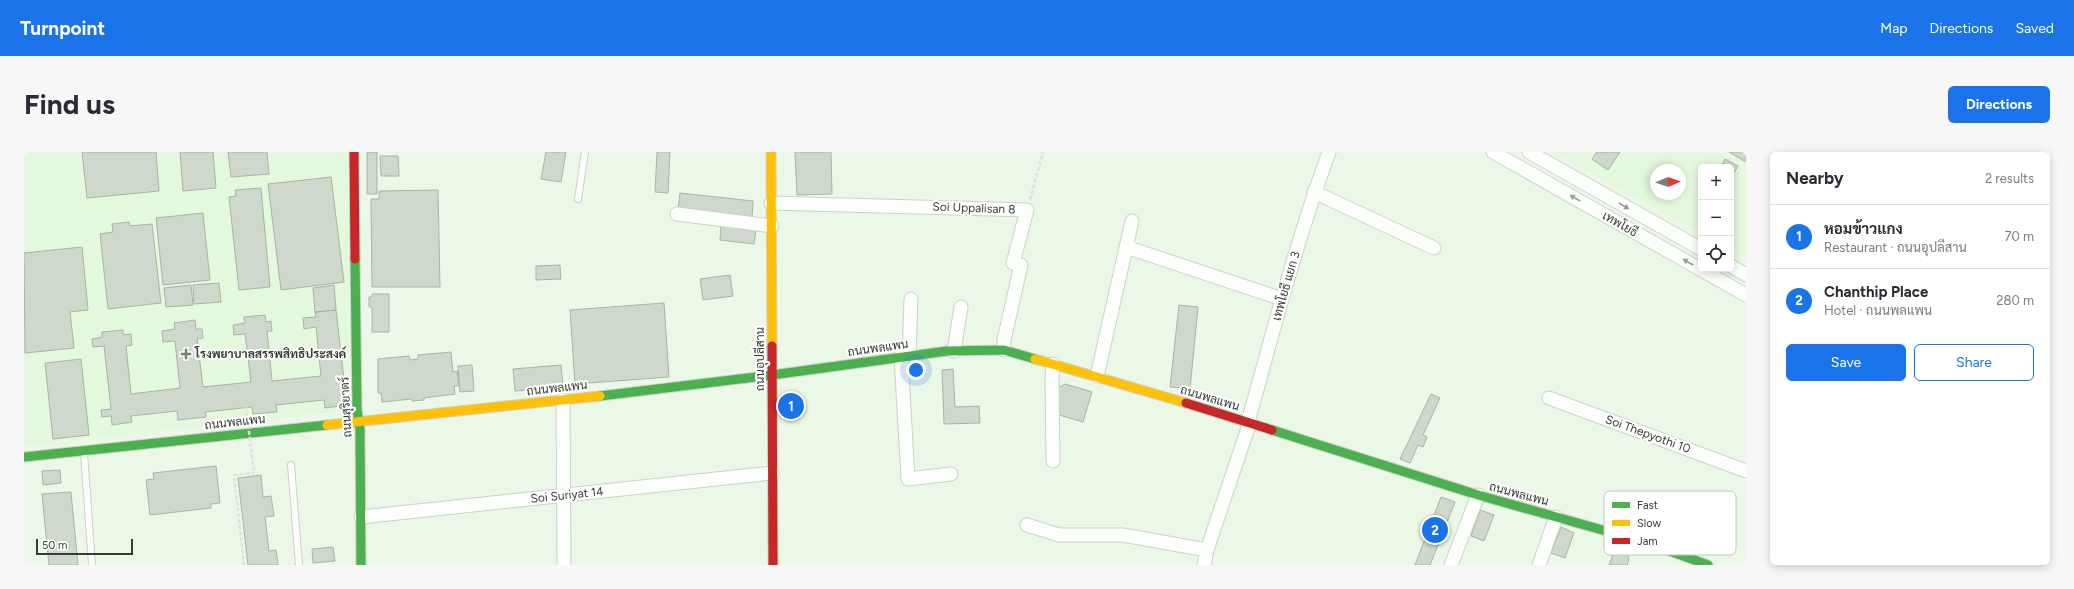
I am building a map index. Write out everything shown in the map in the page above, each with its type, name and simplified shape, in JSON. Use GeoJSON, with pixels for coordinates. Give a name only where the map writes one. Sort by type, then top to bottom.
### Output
{"type":"FeatureCollection","features":[{"type":"Feature","properties":{"kind":"street","name":"ถนนสุริยาตร์"},"geometry":{"type":"LineString","coordinates":[[354,152],[355,339],[357,410],[359,421],[361,565]]}},
{"type":"Feature","properties":{"kind":"street","name":"ถนนอุปลีสาน"},"geometry":{"type":"LineString","coordinates":[[771,152],[773,565]]}},
{"type":"Feature","properties":{"kind":"street","name":"เทพโยธี แยก 3"},"geometry":{"type":"LineString","coordinates":[[1204,565],[1207,550],[1249,422],[1282,299],[1314,192],[1329,152]]}},
{"type":"Feature","properties":{"kind":"street","name":"เทพโยธี"},"geometry":{"type":"LineString","coordinates":[[1493,152],[1746,295]]}},
{"type":"Feature","properties":{"kind":"street","name":"เทพโยธี"},"geometry":{"type":"LineString","coordinates":[[1530,152],[1698,247]]}},
{"type":"Feature","properties":{"kind":"street"},"geometry":{"type":"LineString","coordinates":[[1314,192],[1434,248]]}},
{"type":"Feature","properties":{"kind":"street","name":"Soi Uppalisan 8"},"geometry":{"type":"LineString","coordinates":[[771,203],[884,204],[1027,210],[1013,263],[1021,265],[1004,340],[1004,350]]}},
{"type":"Feature","properties":{"kind":"street"},"geometry":{"type":"LineString","coordinates":[[677,214],[772,226]]}},
{"type":"Feature","properties":{"kind":"street"},"geometry":{"type":"LineString","coordinates":[[1097,376],[1132,221]]}},
{"type":"Feature","properties":{"kind":"street"},"geometry":{"type":"LineString","coordinates":[[1126,247],[1282,299]]}},
{"type":"Feature","properties":{"kind":"street"},"geometry":{"type":"LineString","coordinates":[[1734,268],[1746,274]]}},
{"type":"Feature","properties":{"kind":"street"},"geometry":{"type":"LineString","coordinates":[[911,299],[905,356],[908,479],[951,474]]}},
{"type":"Feature","properties":{"kind":"street"},"geometry":{"type":"LineString","coordinates":[[954,351],[961,307]]}},
{"type":"Feature","properties":{"kind":"street","name":"ถนนพลแพน"},"geometry":{"type":"LineString","coordinates":[[24,457],[563,400],[772,375],[905,356],[954,351],[1004,350],[1097,376],[1249,422],[1478,495],[1604,530]]}},
{"type":"Feature","properties":{"kind":"street"},"geometry":{"type":"LineString","coordinates":[[1053,364],[1053,462]]}},
{"type":"Feature","properties":{"kind":"street","name":"Soi Thepyothi 10"},"geometry":{"type":"LineString","coordinates":[[1549,398],[1746,471]]}},
{"type":"Feature","properties":{"kind":"street"},"geometry":{"type":"LineString","coordinates":[[563,400],[564,565]]}},
{"type":"Feature","properties":{"kind":"street","name":"Soi Suriyat 14"},"geometry":{"type":"LineString","coordinates":[[361,517],[772,473]]}},
{"type":"Feature","properties":{"kind":"street"},"geometry":{"type":"LineString","coordinates":[[1451,565],[1478,495]]}},
{"type":"Feature","properties":{"kind":"street"},"geometry":{"type":"LineString","coordinates":[[1539,565],[1556,517]]}},
{"type":"Feature","properties":{"kind":"street"},"geometry":{"type":"LineString","coordinates":[[1027,526],[1059,535],[1123,535],[1207,550]]}},
{"type":"Feature","properties":{"kind":"street","name":"ถนนพลแพน"},"geometry":{"type":"LineString","coordinates":[[1681,555],[1708,565]]}},
{"type":"Feature","properties":{"kind":"street"},"geometry":{"type":"LineString","coordinates":[[768,565],[773,565]]}},
{"type":"Feature","properties":{"kind":"lane"},"geometry":{"type":"LineString","coordinates":[[578,199],[586,152]]}},
{"type":"Feature","properties":{"kind":"lane"},"geometry":{"type":"LineString","coordinates":[[84,451],[92,565]]}},
{"type":"Feature","properties":{"kind":"lane"},"geometry":{"type":"LineString","coordinates":[[291,466],[300,565]]}},
{"type":"Feature","properties":{"kind":"path"},"geometry":{"type":"LineString","coordinates":[[1027,210],[1043,152]]}},
{"type":"Feature","properties":{"kind":"path"},"geometry":{"type":"LineString","coordinates":[[244,565],[234,475],[254,474],[246,408]]}},
{"type":"Feature","properties":{"kind":"shaded area","name":"โรงพยาบาลสรรพสิทธิประสงค์"},"geometry":{"type":"Polygon","coordinates":[[[24,152],[347,152],[349,410],[24,445],[24,152]]]}},
{"type":"Feature","properties":{"kind":"shaded area"},"geometry":{"type":"Polygon","coordinates":[[[1553,152],[1746,152],[1746,259],[1734,253],[1734,164],[1698,164],[1698,232],[1553,152]]]}},
{"type":"Feature","properties":{"kind":"building"},"geometry":{"type":"Polygon","coordinates":[[[82,152],[156,152],[159,191],[87,198],[82,152]]]}},
{"type":"Feature","properties":{"kind":"building"},"geometry":{"type":"Polygon","coordinates":[[[180,152],[213,152],[216,188],[183,191],[180,152]]]}},
{"type":"Feature","properties":{"kind":"building"},"geometry":{"type":"Polygon","coordinates":[[[228,152],[267,152],[269,174],[231,177],[228,152]]]}},
{"type":"Feature","properties":{"kind":"building"},"geometry":{"type":"Polygon","coordinates":[[[367,152],[377,152],[377,194],[367,194],[367,152]]]}},
{"type":"Feature","properties":{"kind":"building"},"geometry":{"type":"Polygon","coordinates":[[[546,152],[566,152],[561,182],[541,179],[546,152]]]}},
{"type":"Feature","properties":{"kind":"building"},"geometry":{"type":"Polygon","coordinates":[[[657,152],[670,152],[668,193],[655,192],[657,152]]]}},
{"type":"Feature","properties":{"kind":"building"},"geometry":{"type":"Polygon","coordinates":[[[795,152],[831,152],[832,194],[797,195],[795,152]]]}},
{"type":"Feature","properties":{"kind":"building"},"geometry":{"type":"Polygon","coordinates":[[[1597,152],[1620,152],[1608,170],[1592,159],[1597,152]]]}},
{"type":"Feature","properties":{"kind":"building"},"geometry":{"type":"Polygon","coordinates":[[[1729,152],[1746,152],[1746,162],[1729,152]]]}},
{"type":"Feature","properties":{"kind":"building"},"geometry":{"type":"Polygon","coordinates":[[[380,156],[398,156],[399,176],[381,176],[380,156]]]}},
{"type":"Feature","properties":{"kind":"building"},"geometry":{"type":"Polygon","coordinates":[[[1725,159],[1738,166],[1734,173],[1734,164],[1722,164],[1725,159]]]}},
{"type":"Feature","properties":{"kind":"building"},"geometry":{"type":"Polygon","coordinates":[[[331,177],[344,282],[281,290],[268,184],[331,177]]]}},
{"type":"Feature","properties":{"kind":"building"},"geometry":{"type":"Polygon","coordinates":[[[261,188],[270,287],[239,290],[229,197],[236,196],[235,190],[261,188]]]}},
{"type":"Feature","properties":{"kind":"building"},"geometry":{"type":"Polygon","coordinates":[[[438,190],[440,287],[372,287],[371,199],[379,199],[379,191],[438,190]]]}},
{"type":"Feature","properties":{"kind":"building"},"geometry":{"type":"Polygon","coordinates":[[[680,193],[753,201],[752,219],[678,210],[680,193]]]}},
{"type":"Feature","properties":{"kind":"building"},"geometry":{"type":"Polygon","coordinates":[[[203,213],[210,280],[163,285],[156,218],[203,213]]]}},
{"type":"Feature","properties":{"kind":"building"},"geometry":{"type":"Polygon","coordinates":[[[129,222],[130,226],[152,224],[161,303],[108,309],[100,234],[113,232],[112,224],[129,222]]]}},
{"type":"Feature","properties":{"kind":"building"},"geometry":{"type":"Polygon","coordinates":[[[721,224],[756,229],[754,244],[720,240],[721,224]]]}},
{"type":"Feature","properties":{"kind":"building"},"geometry":{"type":"Polygon","coordinates":[[[82,247],[88,310],[70,312],[74,348],[25,353],[24,253],[82,247]]]}},
{"type":"Feature","properties":{"kind":"building"},"geometry":{"type":"Polygon","coordinates":[[[560,265],[561,279],[536,280],[536,266],[560,265]]]}},
{"type":"Feature","properties":{"kind":"building"},"geometry":{"type":"Polygon","coordinates":[[[730,275],[733,296],[703,300],[700,279],[730,275]]]}},
{"type":"Feature","properties":{"kind":"building"},"geometry":{"type":"Polygon","coordinates":[[[219,283],[221,302],[194,304],[193,285],[219,283]]]}},
{"type":"Feature","properties":{"kind":"building"},"geometry":{"type":"Polygon","coordinates":[[[191,285],[193,305],[166,307],[164,288],[191,285]]]}},
{"type":"Feature","properties":{"kind":"building"},"geometry":{"type":"Polygon","coordinates":[[[334,285],[336,310],[315,312],[313,288],[334,285]]]}},
{"type":"Feature","properties":{"kind":"building"},"geometry":{"type":"Polygon","coordinates":[[[372,294],[389,294],[389,332],[372,332],[372,307],[369,307],[369,297],[372,297],[372,294]]]}},
{"type":"Feature","properties":{"kind":"building"},"geometry":{"type":"Polygon","coordinates":[[[664,303],[669,377],[575,384],[570,310],[664,303]]]}},
{"type":"Feature","properties":{"kind":"building"},"geometry":{"type":"Polygon","coordinates":[[[1179,305],[1198,307],[1190,389],[1170,387],[1179,305]]]}},
{"type":"Feature","properties":{"kind":"building"},"geometry":{"type":"Polygon","coordinates":[[[336,310],[347,405],[325,408],[324,400],[276,405],[277,412],[253,414],[252,407],[205,412],[206,417],[178,420],[177,411],[131,416],[132,422],[112,425],[111,416],[102,417],[101,410],[111,409],[104,346],[93,347],[92,339],[102,337],[102,332],[123,330],[123,335],[131,334],[132,345],[126,346],[131,394],[180,388],[175,341],[163,342],[162,331],[175,329],[174,323],[195,320],[196,329],[202,329],[203,338],[197,339],[203,387],[251,382],[245,334],[234,335],[233,325],[245,323],[244,317],[265,315],[266,322],[271,321],[272,331],[267,331],[272,381],[321,376],[316,327],[304,329],[303,318],[316,317],[315,312],[336,310]]]}},
{"type":"Feature","properties":{"kind":"building"},"geometry":{"type":"Polygon","coordinates":[[[451,352],[453,372],[457,371],[459,386],[454,386],[455,394],[424,398],[424,400],[412,401],[412,399],[382,402],[381,393],[378,393],[378,359],[409,356],[410,360],[418,359],[418,355],[451,352]]]}},
{"type":"Feature","properties":{"kind":"building"},"geometry":{"type":"Polygon","coordinates":[[[81,359],[89,435],[53,439],[45,363],[81,359]]]}},
{"type":"Feature","properties":{"kind":"building"},"geometry":{"type":"Polygon","coordinates":[[[472,365],[474,391],[460,392],[458,366],[472,365]]]}},
{"type":"Feature","properties":{"kind":"building"},"geometry":{"type":"Polygon","coordinates":[[[561,365],[563,387],[515,391],[513,369],[561,365]]]}},
{"type":"Feature","properties":{"kind":"building"},"geometry":{"type":"Polygon","coordinates":[[[953,369],[955,407],[979,406],[980,423],[944,424],[942,370],[953,369]]]}},
{"type":"Feature","properties":{"kind":"building"},"geometry":{"type":"Polygon","coordinates":[[[1065,384],[1092,392],[1083,422],[1059,415],[1058,388],[1065,384]]]}},
{"type":"Feature","properties":{"kind":"building"},"geometry":{"type":"Polygon","coordinates":[[[1431,394],[1440,398],[1423,435],[1427,437],[1423,447],[1418,445],[1410,463],[1400,459],[1431,394]]]}},
{"type":"Feature","properties":{"kind":"building"},"geometry":{"type":"Polygon","coordinates":[[[216,466],[220,503],[211,504],[211,508],[150,515],[146,480],[154,479],[153,473],[216,466]]]}},
{"type":"Feature","properties":{"kind":"building"},"geometry":{"type":"Polygon","coordinates":[[[60,470],[61,483],[43,485],[42,471],[60,470]]]}},
{"type":"Feature","properties":{"kind":"building"},"geometry":{"type":"Polygon","coordinates":[[[261,475],[263,497],[271,496],[274,516],[265,517],[269,551],[276,550],[278,565],[248,565],[238,478],[261,475]]]}},
{"type":"Feature","properties":{"kind":"building"},"geometry":{"type":"Polygon","coordinates":[[[71,492],[78,565],[49,565],[42,494],[71,492]]]}},
{"type":"Feature","properties":{"kind":"building"},"geometry":{"type":"Polygon","coordinates":[[[1441,497],[1455,502],[1430,565],[1415,565],[1441,497]]]}},
{"type":"Feature","properties":{"kind":"building"},"geometry":{"type":"Polygon","coordinates":[[[1480,510],[1494,515],[1484,541],[1471,536],[1480,510]]]}},
{"type":"Feature","properties":{"kind":"building"},"geometry":{"type":"Polygon","coordinates":[[[1561,527],[1574,533],[1565,558],[1551,553],[1561,527]]]}},
{"type":"Feature","properties":{"kind":"building"},"geometry":{"type":"Polygon","coordinates":[[[333,547],[335,561],[313,563],[312,549],[333,547]]]}},
{"type":"Feature","properties":{"kind":"building"},"geometry":{"type":"Polygon","coordinates":[[[1613,555],[1628,555],[1629,559],[1627,565],[1609,565],[1613,555]]]}},
{"type":"Feature","properties":{"kind":"traffic: fast"},"geometry":{"type":"LineString","coordinates":[[355,259],[357,410],[360,429],[361,565]]}},
{"type":"Feature","properties":{"kind":"traffic: fast"},"geometry":{"type":"LineString","coordinates":[[600,396],[772,375],[947,351],[1004,350],[1035,359]]}},
{"type":"Feature","properties":{"kind":"traffic: fast"},"geometry":{"type":"LineString","coordinates":[[24,457],[327,425]]}},
{"type":"Feature","properties":{"kind":"traffic: fast"},"geometry":{"type":"LineString","coordinates":[[1272,430],[1478,495],[1604,530]]}},
{"type":"Feature","properties":{"kind":"traffic: fast"},"geometry":{"type":"LineString","coordinates":[[1681,555],[1708,565]]}},
{"type":"Feature","properties":{"kind":"traffic: slow"},"geometry":{"type":"LineString","coordinates":[[771,152],[772,346]]}},
{"type":"Feature","properties":{"kind":"traffic: slow"},"geometry":{"type":"LineString","coordinates":[[1035,359],[1186,403]]}},
{"type":"Feature","properties":{"kind":"traffic: slow"},"geometry":{"type":"LineString","coordinates":[[327,425],[600,396]]}},
{"type":"Feature","properties":{"kind":"traffic: jam"},"geometry":{"type":"LineString","coordinates":[[354,152],[355,259]]}},
{"type":"Feature","properties":{"kind":"traffic: jam"},"geometry":{"type":"LineString","coordinates":[[772,346],[773,565]]}},
{"type":"Feature","properties":{"kind":"traffic: jam"},"geometry":{"type":"LineString","coordinates":[[1186,403],[1272,430]]}},
{"type":"Feature","properties":{"kind":"place","name":"โรงพยาบาลสรรพสิทธิประสงค์"},"geometry":{"type":"Point","coordinates":[186,354]}},
{"type":"Feature","properties":{"kind":"place","name":"หอมข้าวแกง"},"geometry":{"type":"Point","coordinates":[791,406]}},
{"type":"Feature","properties":{"kind":"place","name":"Chanthip Place"},"geometry":{"type":"Point","coordinates":[1435,530]}}]}
